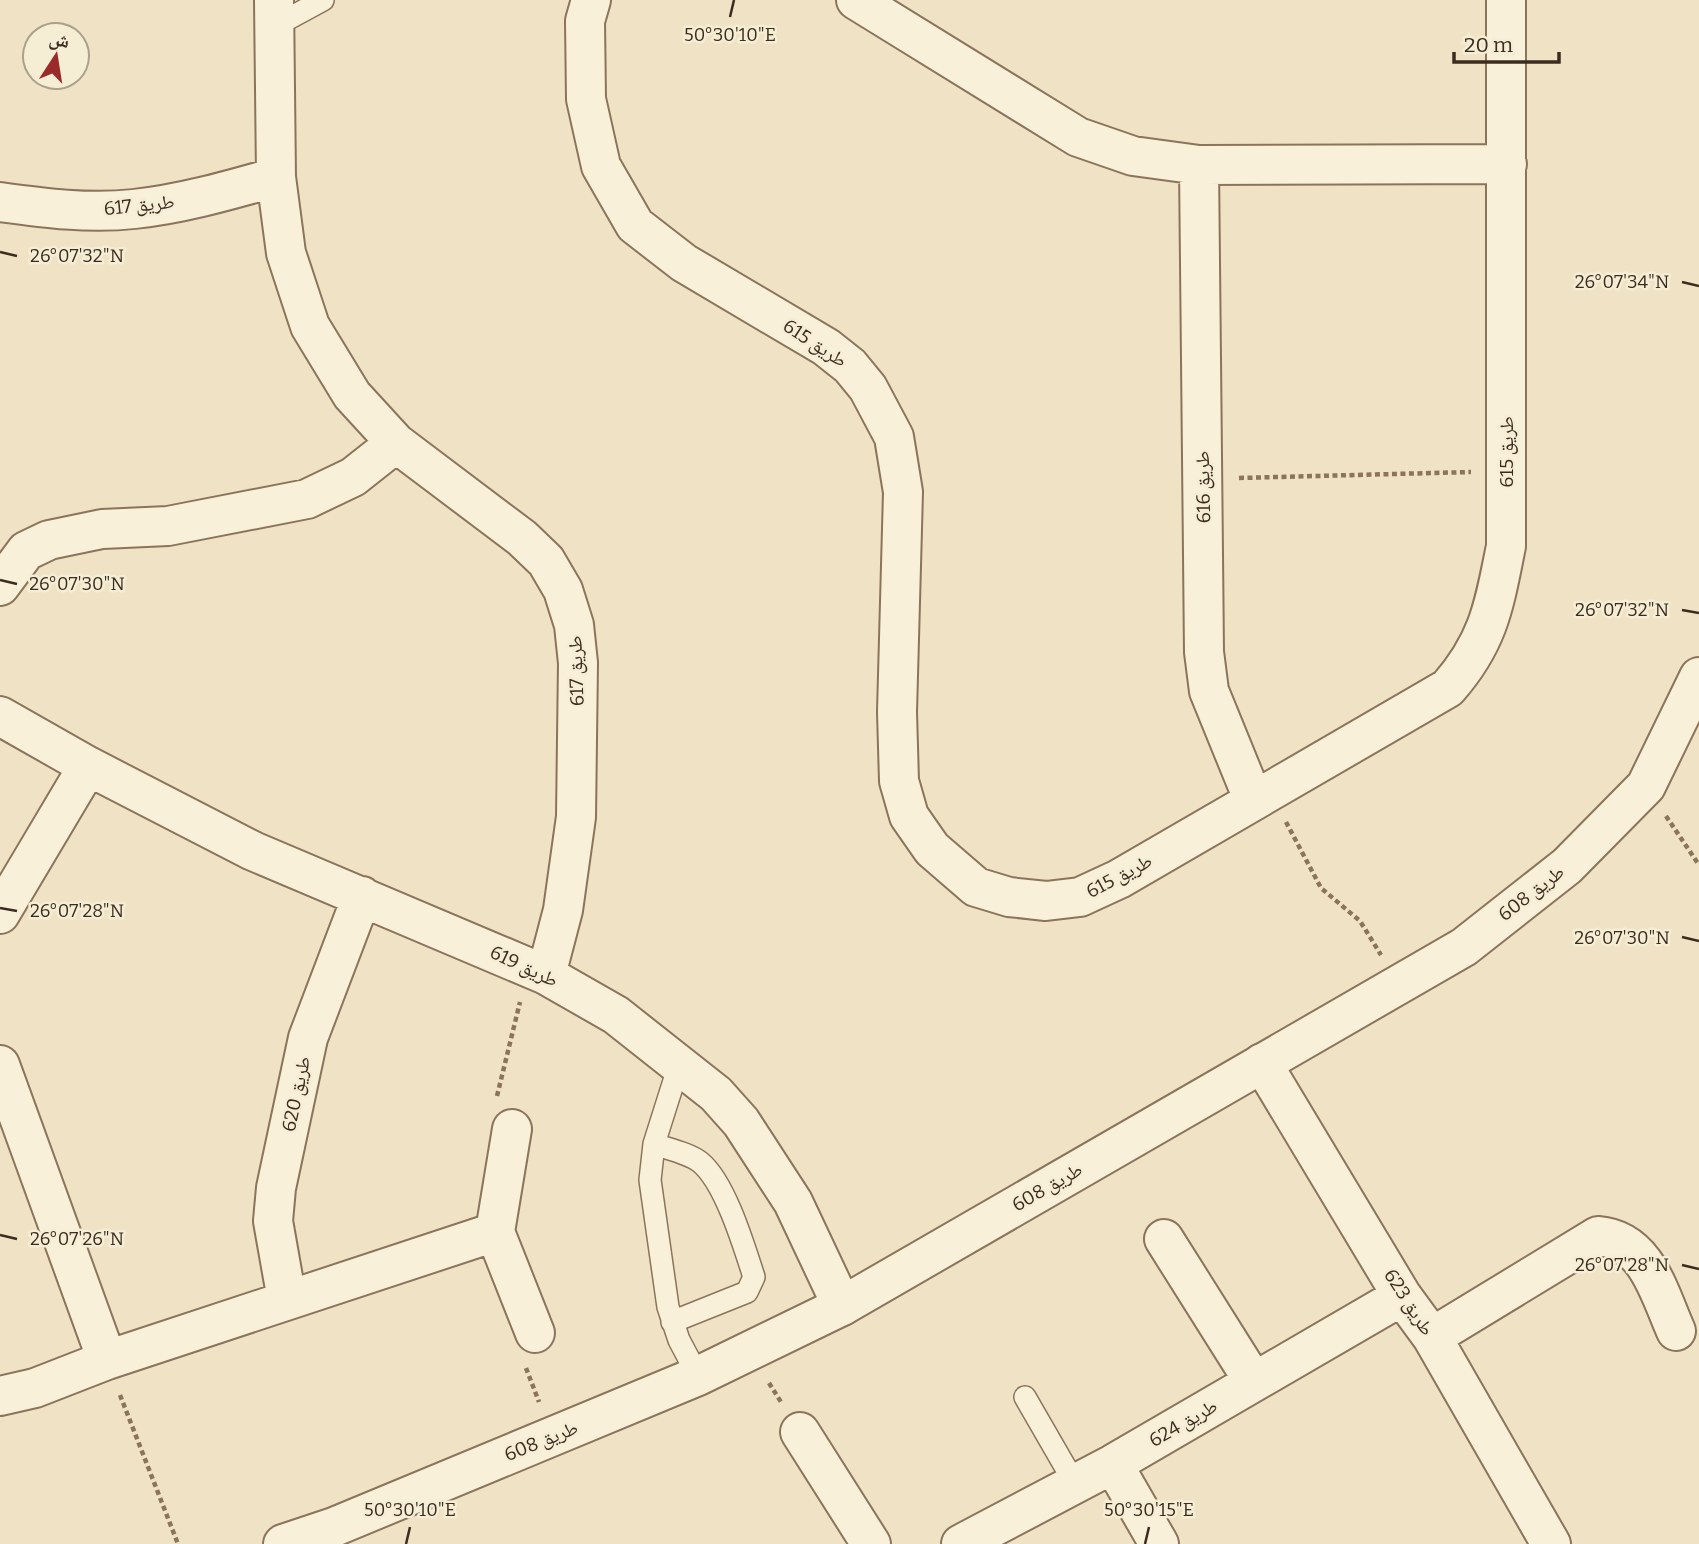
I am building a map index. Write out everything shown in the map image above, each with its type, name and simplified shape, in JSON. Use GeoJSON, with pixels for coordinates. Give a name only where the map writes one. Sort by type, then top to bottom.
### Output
{"type":"FeatureCollection","features":[{"type":"Feature","properties":{"kind":"street","name":"طريق 615"},"geometry":{"type":"LineString","coordinates":[[590,0],[585,21],[586,99],[601,166],[635,225],[684,263],[827,348],[850,366],[868,388],[894,437],[903,492],[897,712],[900,781],[909,816],[932,849],[976,887],[1009,897],[1046,901],[1080,897],[1119,879],[1261,794],[1448,688],[1470,663],[1491,621],[1506,546],[1506,0]]}},
{"type":"Feature","properties":{"kind":"street"},"geometry":{"type":"LineString","coordinates":[[856,0],[1078,137],[1133,156],[1199,165],[1507,164]]}},
{"type":"Feature","properties":{"kind":"street","name":"طريق 617"},"geometry":{"type":"LineString","coordinates":[[274,13],[276,177],[286,253],[310,326],[352,395],[396,443],[522,538],[546,561],[563,590],[574,625],[578,663],[576,817],[563,910],[546,975]]}},
{"type":"Feature","properties":{"kind":"street","name":"طريق 616"},"geometry":{"type":"LineString","coordinates":[[1199,165],[1204,652],[1209,691],[1261,794]]}},
{"type":"Feature","properties":{"kind":"street","name":"طريق 617"},"geometry":{"type":"LineString","coordinates":[[0,202],[60,210],[134,209],[205,196],[276,177]]}},
{"type":"Feature","properties":{"kind":"street"},"geometry":{"type":"LineString","coordinates":[[0,586],[26,551],[49,540],[102,529],[168,526],[307,499],[353,477],[396,443]]}},
{"type":"Feature","properties":{"kind":"street","name":"طريق 608"},"geometry":{"type":"LineString","coordinates":[[283,1544],[338,1535],[698,1376],[842,1306],[1464,947],[1567,866],[1646,786],[1699,677]]}},
{"type":"Feature","properties":{"kind":"street","name":"طريق 619"},"geometry":{"type":"LineString","coordinates":[[0,716],[88,766],[253,852],[546,975],[616,1015],[716,1094],[741,1122],[793,1202],[842,1306]]}},
{"type":"Feature","properties":{"kind":"street"},"geometry":{"type":"LineString","coordinates":[[0,914],[88,766]]}},
{"type":"Feature","properties":{"kind":"street","name":"طريق 620"},"geometry":{"type":"LineString","coordinates":[[287,1300],[273,1221],[276,1188],[308,1038],[362,896]]}},
{"type":"Feature","properties":{"kind":"street","name":"طريق 623"},"geometry":{"type":"LineString","coordinates":[[1262,1063],[1402,1296],[1432,1337],[1551,1544]]}},
{"type":"Feature","properties":{"kind":"street"},"geometry":{"type":"LineString","coordinates":[[0,1065],[107,1360]]}},
{"type":"Feature","properties":{"kind":"street"},"geometry":{"type":"LineString","coordinates":[[512,1129],[495,1232],[535,1332]]}},
{"type":"Feature","properties":{"kind":"street"},"geometry":{"type":"LineString","coordinates":[[0,1396],[35,1388],[107,1360],[495,1232]]}},
{"type":"Feature","properties":{"kind":"street"},"geometry":{"type":"LineString","coordinates":[[1432,1337],[1598,1236],[1623,1242],[1641,1256],[1676,1331]]}},
{"type":"Feature","properties":{"kind":"street"},"geometry":{"type":"LineString","coordinates":[[1164,1239],[1254,1382]]}},
{"type":"Feature","properties":{"kind":"street","name":"طريق 624"},"geometry":{"type":"LineString","coordinates":[[961,1544],[1074,1482],[1113,1464],[1402,1296]]}},
{"type":"Feature","properties":{"kind":"street"},"geometry":{"type":"LineString","coordinates":[[800,1432],[871,1544]]}},
{"type":"Feature","properties":{"kind":"street"},"geometry":{"type":"LineString","coordinates":[[1113,1464],[1159,1544]]}},
{"type":"Feature","properties":{"kind":"lane"},"geometry":{"type":"LineString","coordinates":[[274,13],[323,0]]}},
{"type":"Feature","properties":{"kind":"lane"},"geometry":{"type":"LineString","coordinates":[[679,1065],[653,1144],[650,1180],[664,1286],[672,1322],[698,1376]]}},
{"type":"Feature","properties":{"kind":"lane"},"geometry":{"type":"LineString","coordinates":[[653,1144],[697,1160],[709,1171],[719,1186],[754,1277],[747,1292],[672,1322]]}},
{"type":"Feature","properties":{"kind":"lane"},"geometry":{"type":"LineString","coordinates":[[1025,1396],[1074,1482]]}},
{"type":"Feature","properties":{"kind":"path"},"geometry":{"type":"LineString","coordinates":[[1203,479],[1506,471]]}},
{"type":"Feature","properties":{"kind":"path"},"geometry":{"type":"LineString","coordinates":[[1646,786],[1699,865]]}},
{"type":"Feature","properties":{"kind":"path"},"geometry":{"type":"LineString","coordinates":[[1261,794],[1321,888],[1360,921],[1398,984]]}},
{"type":"Feature","properties":{"kind":"path"},"geometry":{"type":"LineString","coordinates":[[750,1352],[800,1432]]}},
{"type":"Feature","properties":{"kind":"path"},"geometry":{"type":"LineString","coordinates":[[107,1360],[178,1544]]}}]}
